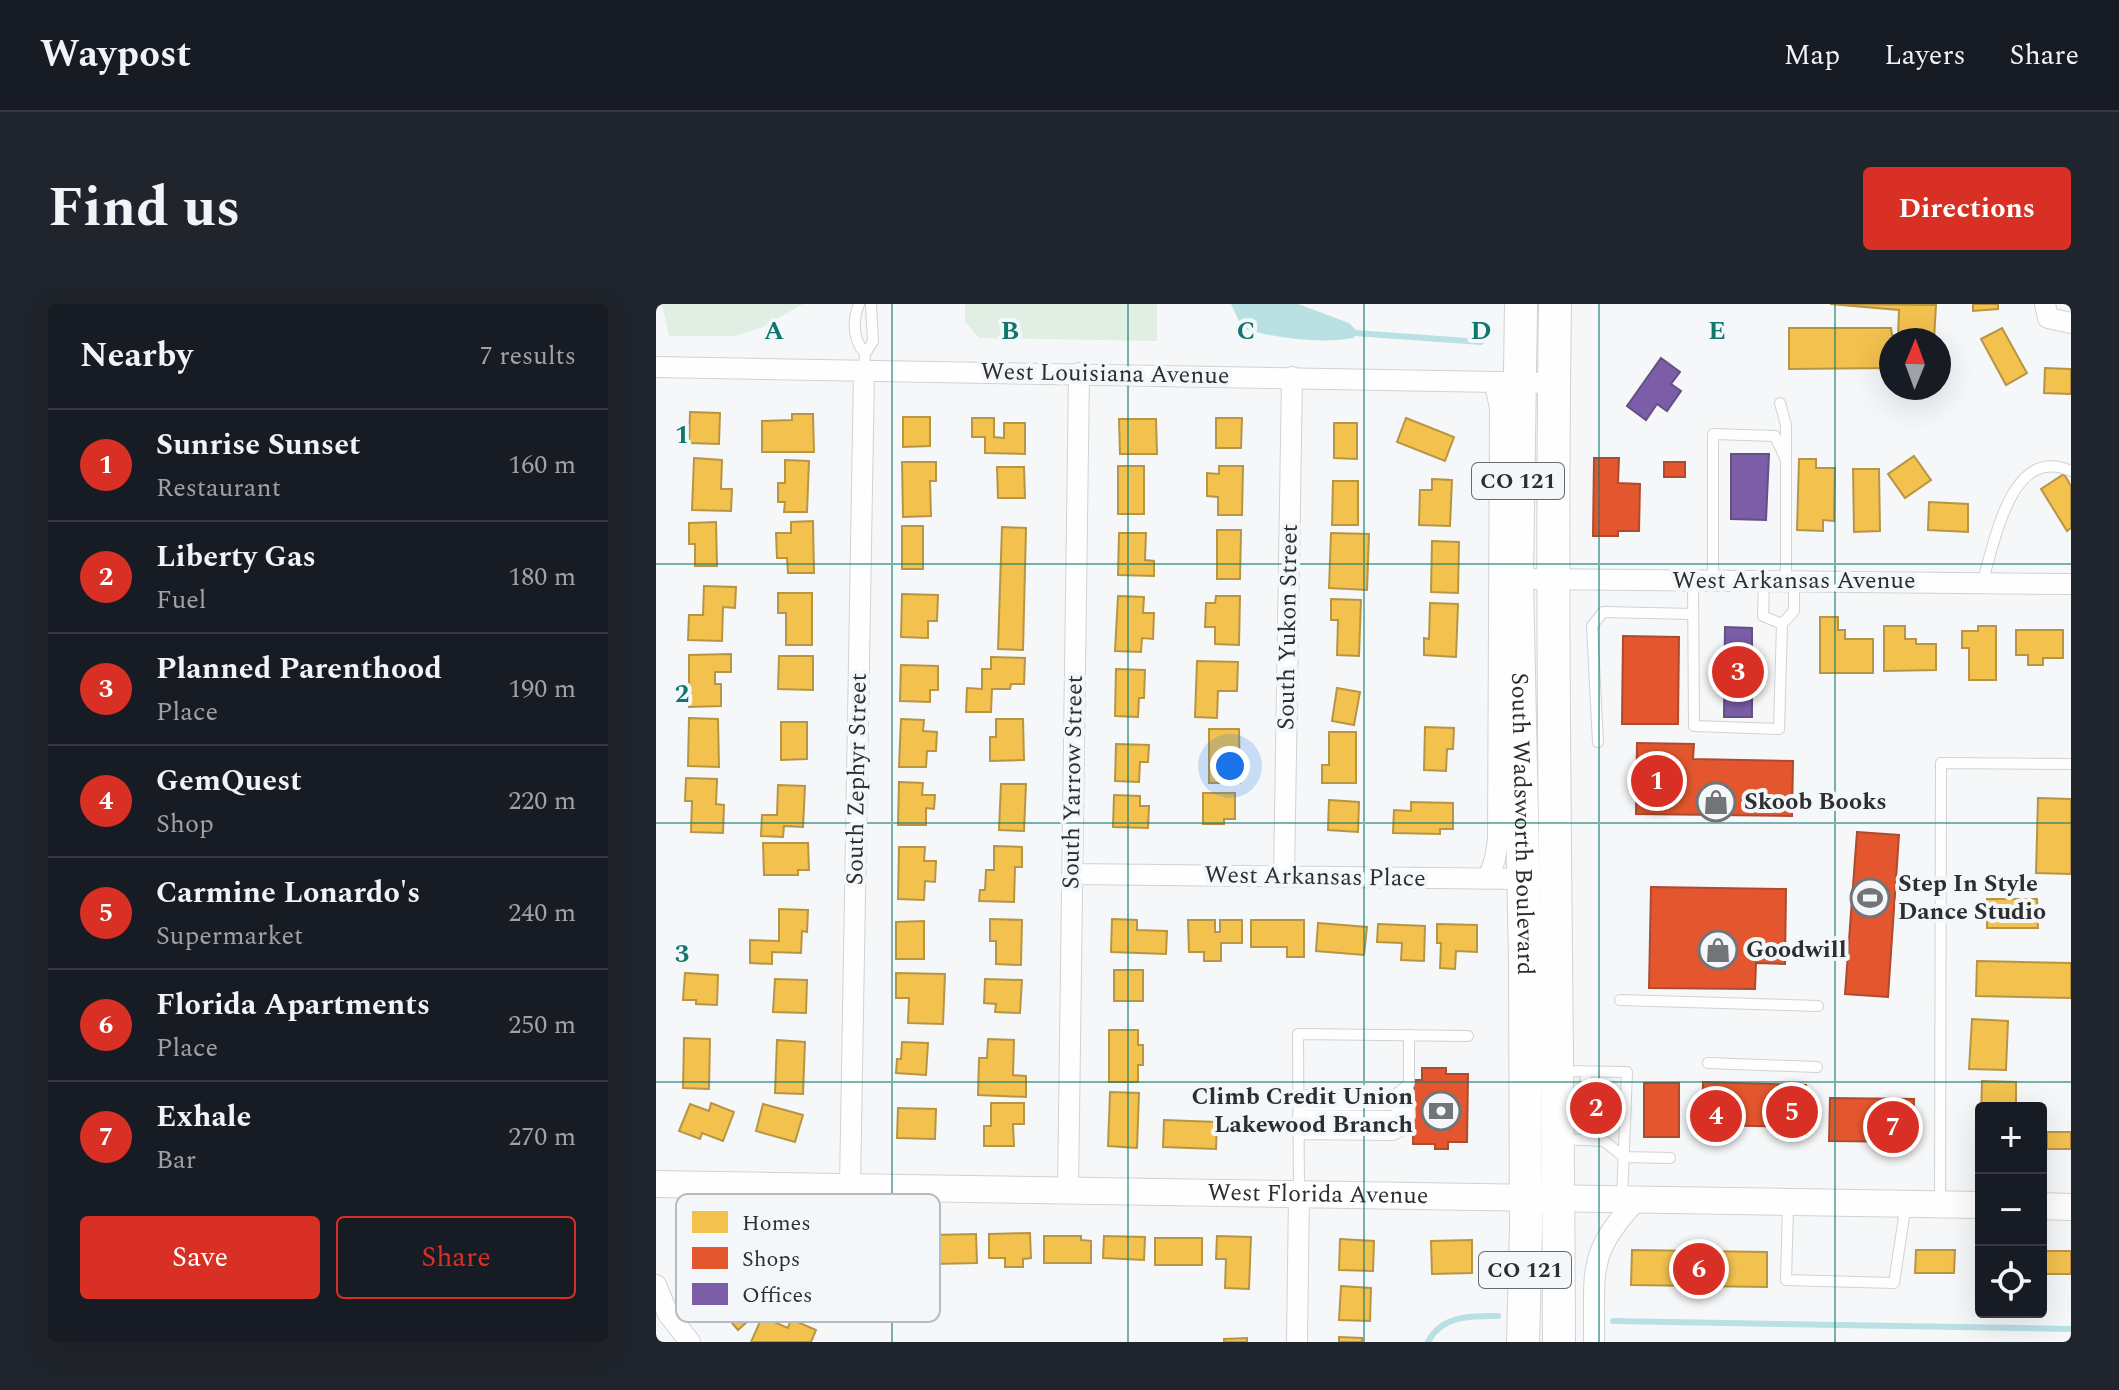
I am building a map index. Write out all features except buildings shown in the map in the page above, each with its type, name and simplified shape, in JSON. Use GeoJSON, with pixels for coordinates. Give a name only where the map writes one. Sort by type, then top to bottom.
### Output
{"type":"FeatureCollection","features":[{"type":"Feature","properties":{"kind":"main road","name":"South Wadsworth Boulevard"},"geometry":{"type":"LineString","coordinates":[[1521,304],[1507,382],[1517,579],[1523,879],[1526,1197],[1523,1342]]}},
{"type":"Feature","properties":{"kind":"main road","name":"South Wadsworth Boulevard"},"geometry":{"type":"LineString","coordinates":[[1555,304],[1552,580],[1557,879],[1576,1135],[1558,1198],[1559,1342]]}},
{"type":"Feature","properties":{"kind":"street"},"geometry":{"type":"LineString","coordinates":[[2047,311],[2071,323]]}},
{"type":"Feature","properties":{"kind":"street","name":"West Louisiana Avenue"},"geometry":{"type":"LineString","coordinates":[[656,367],[864,363],[1079,373],[1554,383]]}},
{"type":"Feature","properties":{"kind":"street","name":"South Zephyr Street"},"geometry":{"type":"LineString","coordinates":[[850,1187],[864,363]]}},
{"type":"Feature","properties":{"kind":"street","name":"South Yarrow Street"},"geometry":{"type":"LineString","coordinates":[[1068,1191],[1079,373]]}},
{"type":"Feature","properties":{"kind":"street","name":"South Yukon Street"},"geometry":{"type":"LineString","coordinates":[[1284,877],[1292,377]]}},
{"type":"Feature","properties":{"kind":"street","name":"South Wadsworth Boulevard"},"geometry":{"type":"LineString","coordinates":[[1488,879],[1498,840],[1500,407],[1507,382]]}},
{"type":"Feature","properties":{"kind":"street","name":"West Arkansas Avenue"},"geometry":{"type":"LineString","coordinates":[[1517,579],[2071,584]]}},
{"type":"Feature","properties":{"kind":"street","name":"West Arkansas Place"},"geometry":{"type":"LineString","coordinates":[[1072,874],[1557,879]]}},
{"type":"Feature","properties":{"kind":"street","name":"West Florida Avenue"},"geometry":{"type":"LineString","coordinates":[[656,1184],[1975,1205]]}},
{"type":"Feature","properties":{"kind":"street"},"geometry":{"type":"LineString","coordinates":[[1297,1342],[1299,1194]]}},
{"type":"Feature","properties":{"kind":"street"},"geometry":{"type":"LineString","coordinates":[[1594,1342],[1596,1267],[1602,1244],[1630,1200]]}},
{"type":"Feature","properties":{"kind":"street"},"geometry":{"type":"LineString","coordinates":[[2047,1206],[2071,1207]]}},
{"type":"Feature","properties":{"kind":"street"},"geometry":{"type":"LineString","coordinates":[[656,1285],[668,1314],[690,1342]]}},
{"type":"Feature","properties":{"kind":"lane"},"geometry":{"type":"LineString","coordinates":[[859,304],[855,314],[855,342],[864,363]]}},
{"type":"Feature","properties":{"kind":"lane"},"geometry":{"type":"LineString","coordinates":[[864,363],[873,341],[871,304]]}},
{"type":"Feature","properties":{"kind":"lane"},"geometry":{"type":"LineString","coordinates":[[1780,403],[1786,425],[1790,581],[1794,611],[1782,624],[1779,729],[1694,726],[1693,614],[1703,581],[1713,434],[1775,436],[1786,460]]}},
{"type":"Feature","properties":{"kind":"lane"},"geometry":{"type":"LineString","coordinates":[[1982,583],[2009,497],[2029,472],[2050,464],[2071,471]]}},
{"type":"Feature","properties":{"kind":"lane"},"geometry":{"type":"LineString","coordinates":[[1764,581],[1763,616],[1782,624]]}},
{"type":"Feature","properties":{"kind":"lane"},"geometry":{"type":"LineString","coordinates":[[1598,742],[1592,626],[1597,619],[1603,612],[1693,614]]}},
{"type":"Feature","properties":{"kind":"lane"},"geometry":{"type":"LineString","coordinates":[[1940,1204],[1941,763],[2071,764]]}},
{"type":"Feature","properties":{"kind":"lane"},"geometry":{"type":"LineString","coordinates":[[1620,1000],[1818,1006]]}},
{"type":"Feature","properties":{"kind":"lane"},"geometry":{"type":"LineString","coordinates":[[1299,1194],[1298,1034],[1468,1036]]}},
{"type":"Feature","properties":{"kind":"lane"},"geometry":{"type":"LineString","coordinates":[[1298,1114],[1394,1126],[1409,1106],[1409,1035]]}},
{"type":"Feature","properties":{"kind":"lane"},"geometry":{"type":"LineString","coordinates":[[1708,1063],[1817,1067]]}},
{"type":"Feature","properties":{"kind":"lane"},"geometry":{"type":"LineString","coordinates":[[1572,1071],[1585,1090]]}},
{"type":"Feature","properties":{"kind":"lane"},"geometry":{"type":"LineString","coordinates":[[1572,1071],[1627,1072],[1624,1157],[1630,1200]]}},
{"type":"Feature","properties":{"kind":"lane"},"geometry":{"type":"LineString","coordinates":[[1298,1114],[1394,1096],[1409,1084]]}},
{"type":"Feature","properties":{"kind":"lane"},"geometry":{"type":"LineString","coordinates":[[1298,1114],[1409,1106]]}},
{"type":"Feature","properties":{"kind":"lane"},"geometry":{"type":"LineString","coordinates":[[1576,1135],[1604,1141],[1624,1157],[1670,1158]]}},
{"type":"Feature","properties":{"kind":"lane"},"geometry":{"type":"LineString","coordinates":[[1788,1203],[1786,1280],[1894,1283],[1906,1204]]}},
{"type":"Feature","properties":{"kind":"shaded area"},"geometry":{"type":"Polygon","coordinates":[[[662,304],[803,304],[763,327],[735,336],[669,336],[662,304]]]}},
{"type":"Feature","properties":{"kind":"shaded area"},"geometry":{"type":"Polygon","coordinates":[[[965,304],[1157,304],[1157,341],[979,338],[965,322],[965,304]]]}},
{"type":"Feature","properties":{"kind":"water"},"geometry":{"type":"Polygon","coordinates":[[[1231,304],[1298,304],[1349,323],[1356,330],[1354,338],[1327,340],[1256,332],[1243,329],[1231,304]]]}},
{"type":"Feature","properties":{"kind":"waterway"},"geometry":{"type":"LineString","coordinates":[[1355,333],[1481,342]]}},
{"type":"Feature","properties":{"kind":"waterway"},"geometry":{"type":"LineString","coordinates":[[1428,1342],[1449,1322],[1468,1317],[1498,1316]]}},
{"type":"Feature","properties":{"kind":"waterway"},"geometry":{"type":"LineString","coordinates":[[1613,1321],[2071,1329]]}},
{"type":"Feature","properties":{"kind":"place","name":"Planned Parenthood"},"geometry":{"type":"Point","coordinates":[1738,672]}},
{"type":"Feature","properties":{"kind":"place","name":"Sunrise Sunset"},"geometry":{"type":"Point","coordinates":[1657,781]}},
{"type":"Feature","properties":{"kind":"place","name":"Skoob Books"},"geometry":{"type":"Point","coordinates":[1716,802]}},
{"type":"Feature","properties":{"kind":"place","name":"Step In Style Dance Studio"},"geometry":{"type":"Point","coordinates":[1870,898]}},
{"type":"Feature","properties":{"kind":"place","name":"Goodwill"},"geometry":{"type":"Point","coordinates":[1718,950]}},
{"type":"Feature","properties":{"kind":"place","name":"Liberty Gas"},"geometry":{"type":"Point","coordinates":[1596,1108]}},
{"type":"Feature","properties":{"kind":"place","name":"Climb Credit Union Lakewood Branch"},"geometry":{"type":"Point","coordinates":[1441,1111]}},
{"type":"Feature","properties":{"kind":"place","name":"Carmine Lonardo's"},"geometry":{"type":"Point","coordinates":[1792,1112]}},
{"type":"Feature","properties":{"kind":"place","name":"GemQuest"},"geometry":{"type":"Point","coordinates":[1716,1116]}},
{"type":"Feature","properties":{"kind":"place","name":"Exhale"},"geometry":{"type":"Point","coordinates":[1893,1127]}},
{"type":"Feature","properties":{"kind":"place","name":"Florida Apartments"},"geometry":{"type":"Point","coordinates":[1699,1269]}}]}
